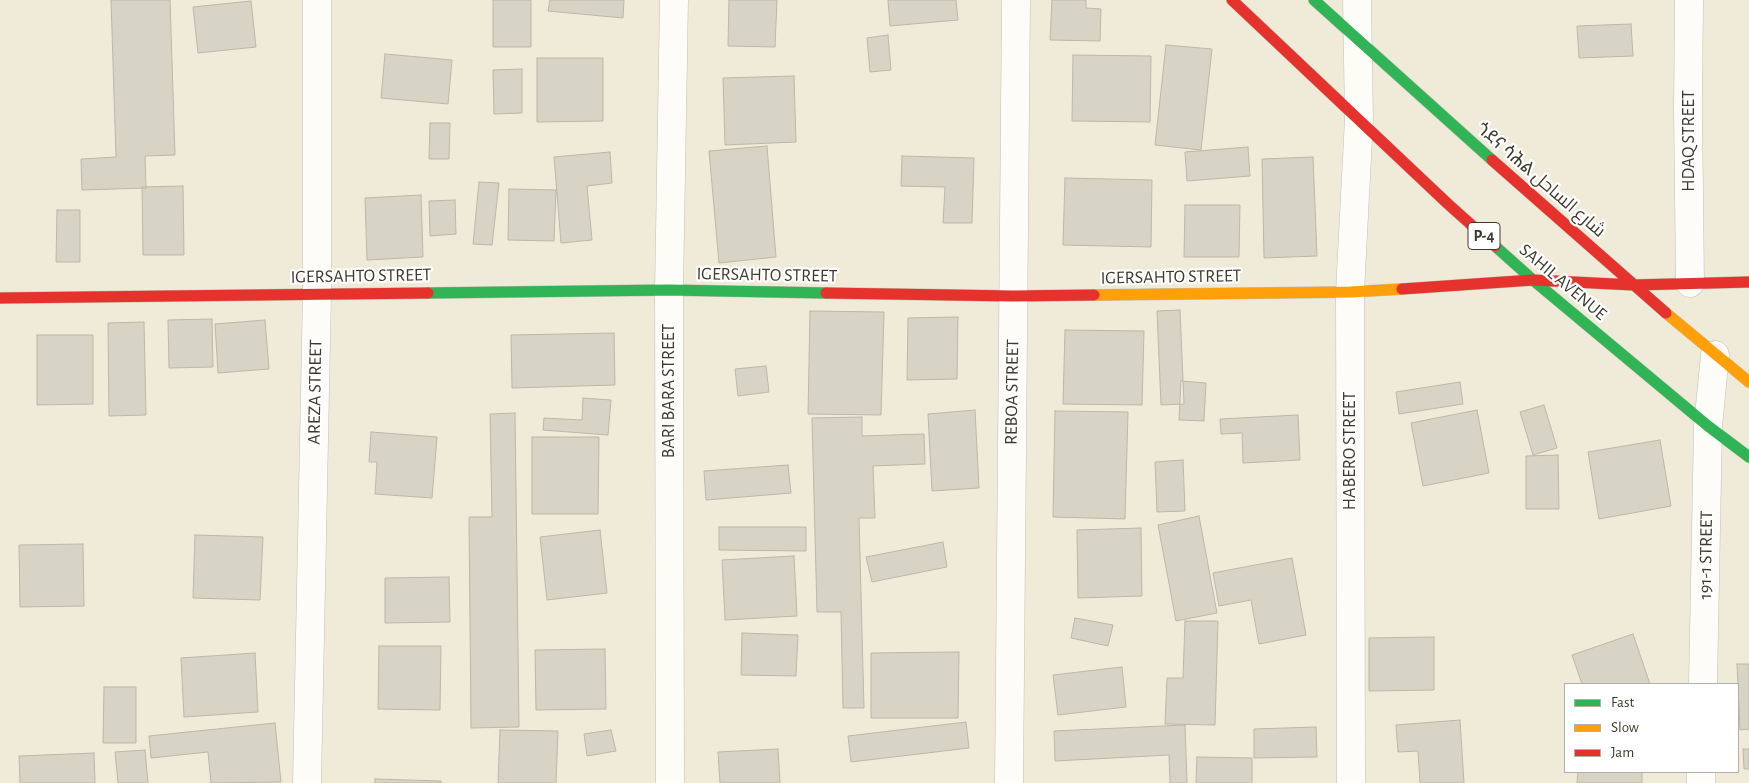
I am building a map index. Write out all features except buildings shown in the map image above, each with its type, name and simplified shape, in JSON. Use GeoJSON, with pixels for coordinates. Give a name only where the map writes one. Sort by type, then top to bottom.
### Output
{"type":"FeatureCollection","features":[{"type":"Feature","properties":{"kind":"main road","name":"SAHIL AVENUE"},"geometry":{"type":"LineString","coordinates":[[1232,0],[1533,280],[1708,426],[1749,457]]}},
{"type":"Feature","properties":{"kind":"main road","name":"ጎደና ሳሕል شارع الساحل"},"geometry":{"type":"LineString","coordinates":[[1314,0],[1358,42],[1634,285],[1749,382]]}},
{"type":"Feature","properties":{"kind":"main road","name":"IGERSAHTO STREET"},"geometry":{"type":"LineString","coordinates":[[0,298],[669,290],[1013,296],[1350,292],[1533,280],[1634,285],[1749,282]]}},
{"type":"Feature","properties":{"kind":"street","name":"AREZA STREET"},"geometry":{"type":"LineString","coordinates":[[307,783],[316,294],[317,0]]}},
{"type":"Feature","properties":{"kind":"street","name":"BARI BARA STREET"},"geometry":{"type":"LineString","coordinates":[[670,783],[669,290],[674,0]]}},
{"type":"Feature","properties":{"kind":"street","name":"REBOA STREET"},"geometry":{"type":"LineString","coordinates":[[1008,783],[1016,0]]}},
{"type":"Feature","properties":{"kind":"street","name":"HABERO STREET"},"geometry":{"type":"LineString","coordinates":[[1351,783],[1350,292],[1359,119],[1357,0]]}},
{"type":"Feature","properties":{"kind":"street","name":"HDAQ STREET"},"geometry":{"type":"LineString","coordinates":[[1689,0],[1690,283]]}},
{"type":"Feature","properties":{"kind":"street","name":"191-1 STREET"},"geometry":{"type":"LineString","coordinates":[[1703,683],[1708,426],[1715,355]]}},
{"type":"Feature","properties":{"kind":"traffic: fast"},"geometry":{"type":"LineString","coordinates":[[1314,0],[1492,160]]}},
{"type":"Feature","properties":{"kind":"traffic: fast"},"geometry":{"type":"LineString","coordinates":[[1495,246],[1708,426],[1749,457]]}},
{"type":"Feature","properties":{"kind":"traffic: fast"},"geometry":{"type":"LineString","coordinates":[[428,293],[669,290],[826,293]]}},
{"type":"Feature","properties":{"kind":"traffic: slow"},"geometry":{"type":"LineString","coordinates":[[1094,295],[1350,292],[1402,289]]}},
{"type":"Feature","properties":{"kind":"traffic: slow"},"geometry":{"type":"LineString","coordinates":[[1666,313],[1749,382]]}},
{"type":"Feature","properties":{"kind":"traffic: jam"},"geometry":{"type":"LineString","coordinates":[[1232,0],[1495,246]]}},
{"type":"Feature","properties":{"kind":"traffic: jam"},"geometry":{"type":"LineString","coordinates":[[1492,160],[1666,313]]}},
{"type":"Feature","properties":{"kind":"traffic: jam"},"geometry":{"type":"LineString","coordinates":[[1402,289],[1533,280],[1634,285],[1749,282]]}},
{"type":"Feature","properties":{"kind":"traffic: jam"},"geometry":{"type":"LineString","coordinates":[[0,298],[428,293]]}},
{"type":"Feature","properties":{"kind":"traffic: jam"},"geometry":{"type":"LineString","coordinates":[[826,293],[1013,296],[1094,295]]}}]}
